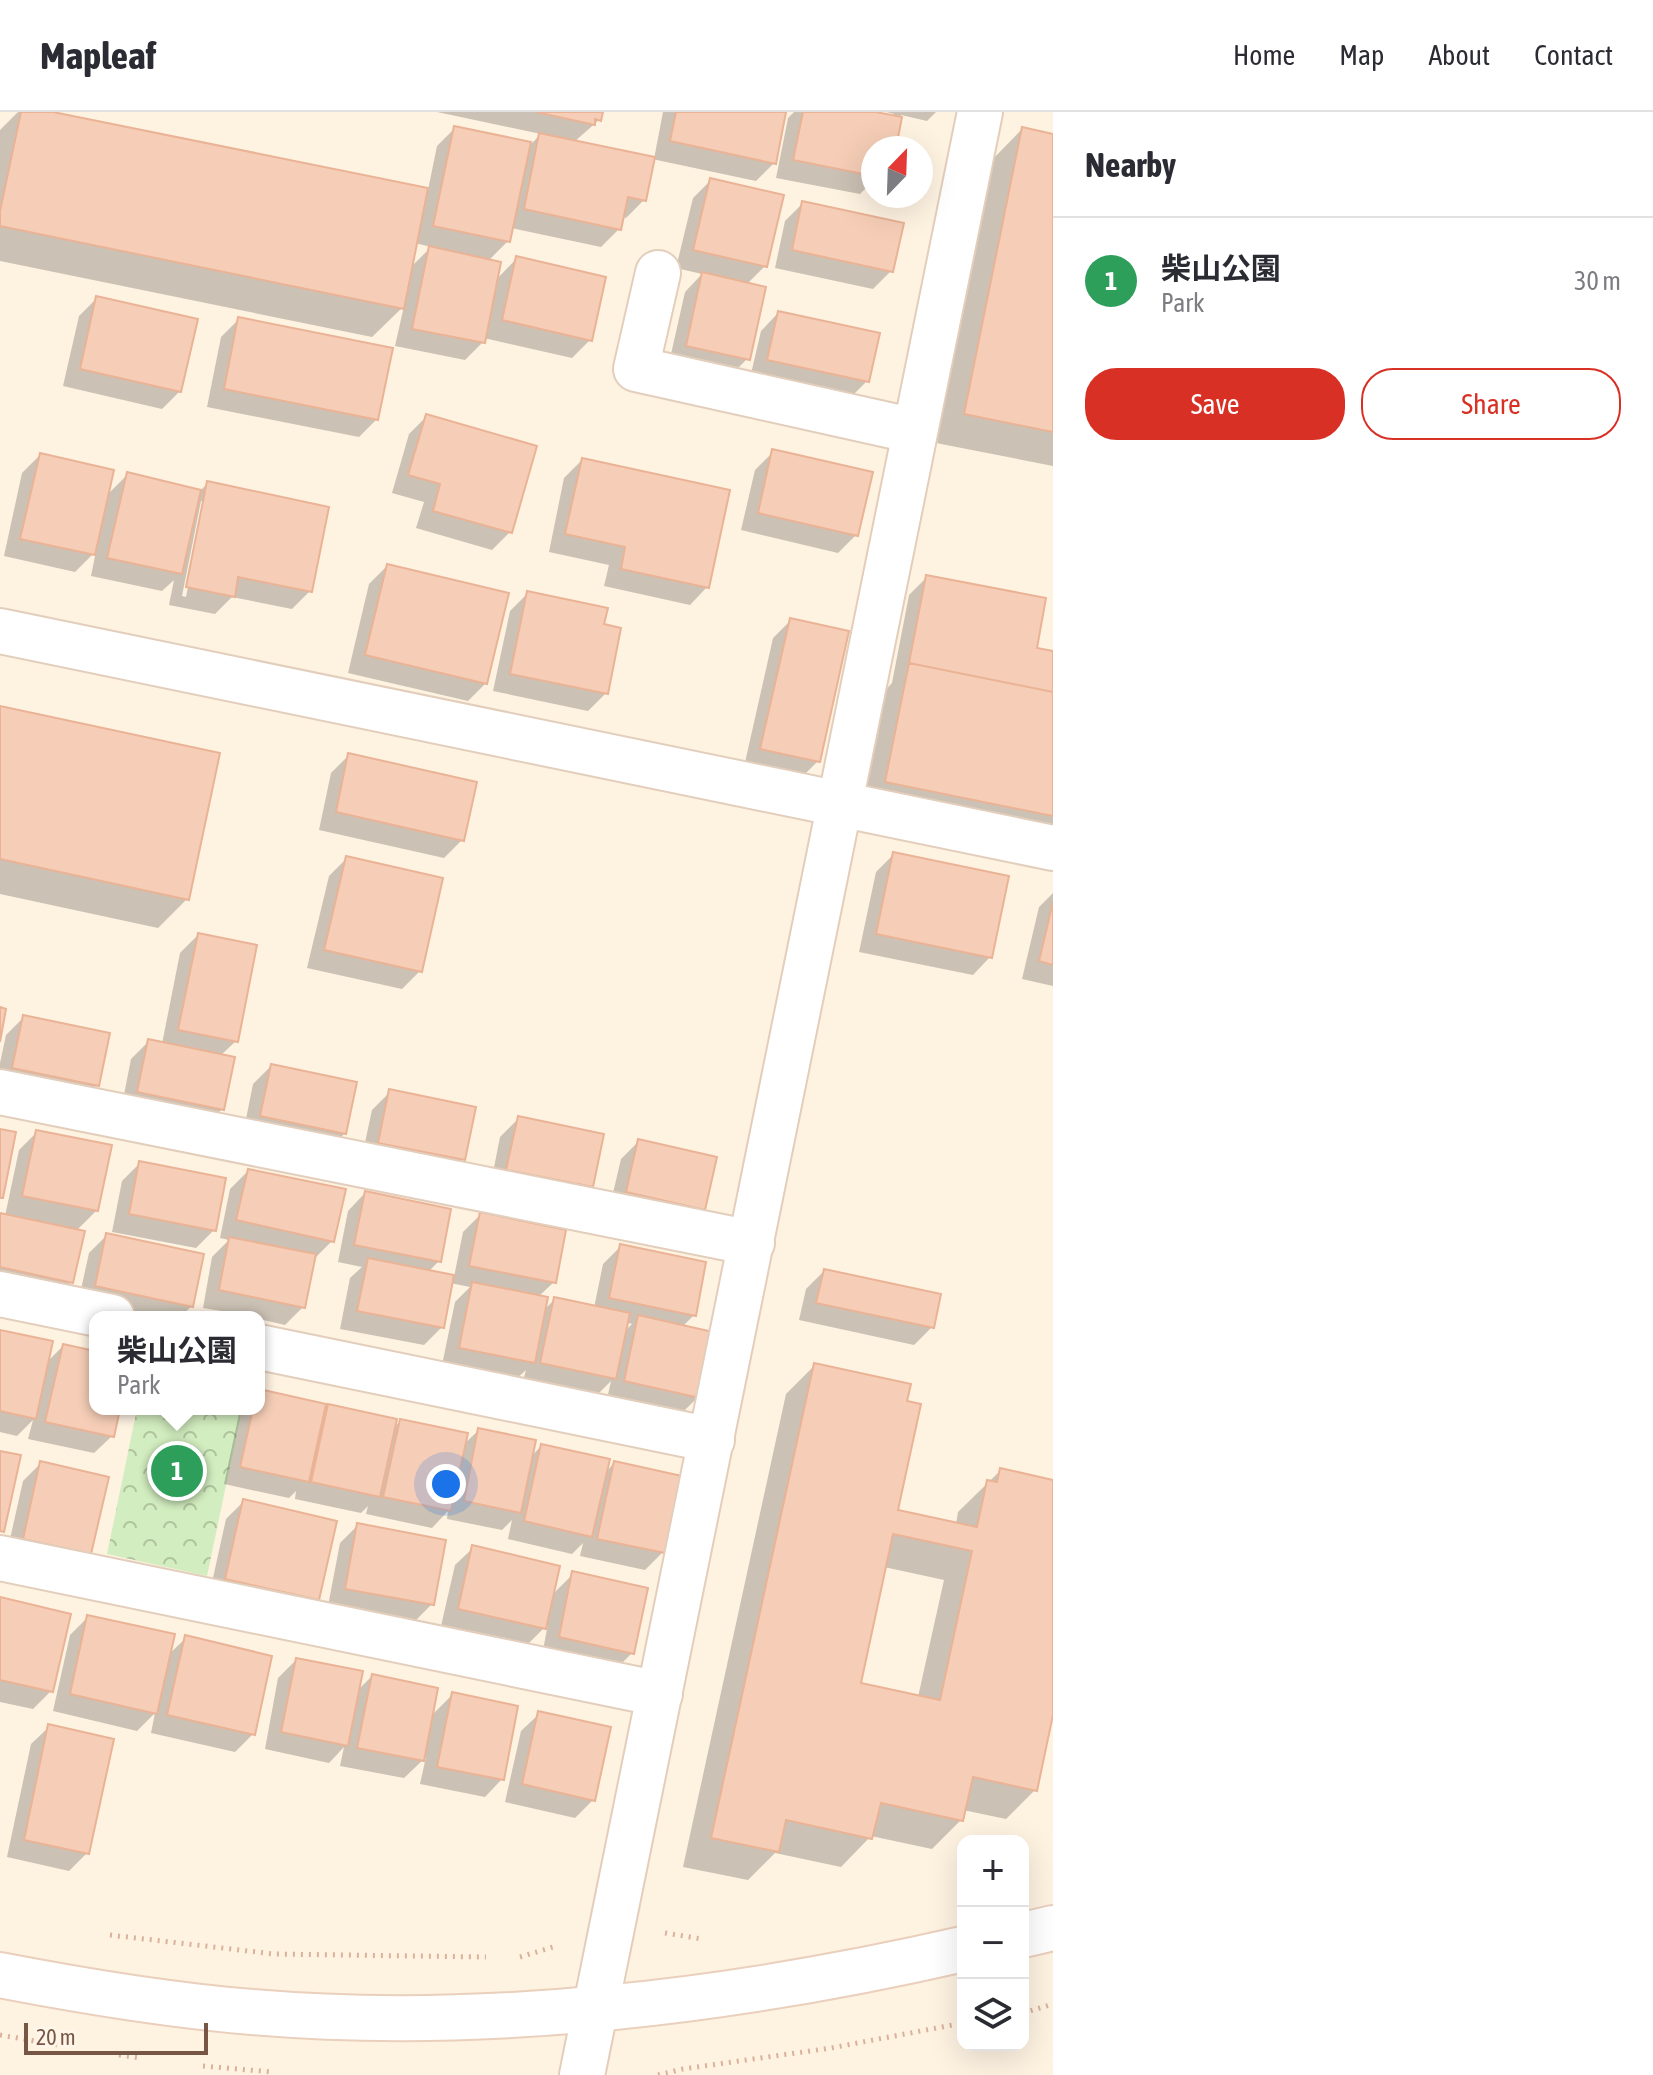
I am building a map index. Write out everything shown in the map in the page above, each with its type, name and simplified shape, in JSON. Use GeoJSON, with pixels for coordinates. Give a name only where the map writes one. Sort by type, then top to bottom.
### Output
{"type":"FeatureCollection","features":[{"type":"Feature","properties":{"kind":"street"},"geometry":{"type":"LineString","coordinates":[[582,2075],[980,112]]}},
{"type":"Feature","properties":{"kind":"street"},"geometry":{"type":"LineString","coordinates":[[658,273],[636,369],[915,431]]}},
{"type":"Feature","properties":{"kind":"street"},"geometry":{"type":"LineString","coordinates":[[0,631],[1053,848]]}},
{"type":"Feature","properties":{"kind":"street"},"geometry":{"type":"LineString","coordinates":[[0,1092],[752,1243]]}},
{"type":"Feature","properties":{"kind":"street"},"geometry":{"type":"LineString","coordinates":[[0,1294],[89,1312]]}},
{"type":"Feature","properties":{"kind":"street"},"geometry":{"type":"LineString","coordinates":[[265,1348],[712,1440]]}},
{"type":"Feature","properties":{"kind":"street"},"geometry":{"type":"LineString","coordinates":[[0,1558],[660,1694]]}},
{"type":"Feature","properties":{"kind":"street"},"geometry":{"type":"LineString","coordinates":[[1029,1934],[1053,1928]]}},
{"type":"Feature","properties":{"kind":"street"},"geometry":{"type":"LineString","coordinates":[[0,1975],[88,1992],[253,2012],[406,2018],[596,2011],[877,1969],[957,1950]]}},
{"type":"Feature","properties":{"kind":"path"},"geometry":{"type":"LineString","coordinates":[[97,1933],[274,1954],[491,1957]]}},
{"type":"Feature","properties":{"kind":"path"},"geometry":{"type":"LineString","coordinates":[[506,1957],[521,1957]]}},
{"type":"Feature","properties":{"kind":"path"},"geometry":{"type":"LineString","coordinates":[[1029,2011],[1053,2004]]}},
{"type":"Feature","properties":{"kind":"path"},"geometry":{"type":"LineString","coordinates":[[658,2075],[957,2024]]}},
{"type":"Feature","properties":{"kind":"green space"},"geometry":{"type":"Polygon","coordinates":[[[136,1415],[241,1415],[207,1576],[107,1554],[136,1415]]]}},
{"type":"Feature","properties":{"kind":"building"},"geometry":{"type":"Polygon","coordinates":[[[21,112],[53,112],[428,188],[404,309],[0,226],[0,211],[21,112]]]}},
{"type":"Feature","properties":{"kind":"building"},"geometry":{"type":"Polygon","coordinates":[[[536,112],[603,112],[601,121],[595,119],[595,125],[536,112]]]}},
{"type":"Feature","properties":{"kind":"building"},"geometry":{"type":"Polygon","coordinates":[[[676,112],[786,112],[776,164],[670,141],[676,112]]]}},
{"type":"Feature","properties":{"kind":"building"},"geometry":{"type":"Polygon","coordinates":[[[803,112],[876,112],[902,117],[898,136],[861,136],[861,174],[793,160],[803,112]]]}},
{"type":"Feature","properties":{"kind":"building"},"geometry":{"type":"Polygon","coordinates":[[[454,126],[531,142],[510,242],[433,226],[454,126]]]}},
{"type":"Feature","properties":{"kind":"building"},"geometry":{"type":"Polygon","coordinates":[[[1022,127],[1053,134],[1053,432],[964,414],[1022,127]]]}},
{"type":"Feature","properties":{"kind":"building"},"geometry":{"type":"Polygon","coordinates":[[[539,133],[655,157],[646,201],[628,197],[621,230],[524,209],[539,133]]]}},
{"type":"Feature","properties":{"kind":"building"},"geometry":{"type":"Polygon","coordinates":[[[710,178],[784,195],[767,267],[693,250],[710,178]]]}},
{"type":"Feature","properties":{"kind":"building"},"geometry":{"type":"Polygon","coordinates":[[[802,201],[904,223],[893,272],[792,250],[802,201]]]}},
{"type":"Feature","properties":{"kind":"building"},"geometry":{"type":"Polygon","coordinates":[[[429,246],[501,262],[485,343],[412,329],[429,246]]]}},
{"type":"Feature","properties":{"kind":"building"},"geometry":{"type":"Polygon","coordinates":[[[516,256],[606,277],[592,341],[502,320],[516,256]]]}},
{"type":"Feature","properties":{"kind":"building"},"geometry":{"type":"Polygon","coordinates":[[[702,272],[766,287],[750,360],[686,346],[702,272]]]}},
{"type":"Feature","properties":{"kind":"building"},"geometry":{"type":"Polygon","coordinates":[[[96,296],[198,319],[181,392],[80,369],[96,296]]]}},
{"type":"Feature","properties":{"kind":"building"},"geometry":{"type":"Polygon","coordinates":[[[778,311],[880,333],[869,382],[767,360],[778,311]]]}},
{"type":"Feature","properties":{"kind":"building"},"geometry":{"type":"Polygon","coordinates":[[[238,317],[393,348],[378,420],[224,389],[238,317]]]}},
{"type":"Feature","properties":{"kind":"building"},"geometry":{"type":"Polygon","coordinates":[[[426,414],[537,446],[512,533],[433,511],[440,484],[408,475],[426,414]]]}},
{"type":"Feature","properties":{"kind":"building"},"geometry":{"type":"Polygon","coordinates":[[[772,449],[873,472],[858,536],[758,513],[772,449]]]}},
{"type":"Feature","properties":{"kind":"building"},"geometry":{"type":"Polygon","coordinates":[[[40,453],[114,470],[95,555],[20,539],[40,453]]]}},
{"type":"Feature","properties":{"kind":"building"},"geometry":{"type":"Polygon","coordinates":[[[582,458],[730,490],[709,588],[621,569],[625,547],[565,534],[582,458]]]}},
{"type":"Feature","properties":{"kind":"building"},"geometry":{"type":"Polygon","coordinates":[[[127,472],[201,490],[182,574],[107,558],[127,472]]]}},
{"type":"Feature","properties":{"kind":"building"},"geometry":{"type":"Polygon","coordinates":[[[207,481],[329,507],[312,592],[238,577],[235,597],[186,587],[207,481]]]}},
{"type":"Feature","properties":{"kind":"building"},"geometry":{"type":"Polygon","coordinates":[[[387,564],[509,593],[487,684],[365,655],[387,564]]]}},
{"type":"Feature","properties":{"kind":"building"},"geometry":{"type":"Polygon","coordinates":[[[926,575],[1046,598],[1037,648],[1053,651],[1053,692],[909,663],[926,575]]]}},
{"type":"Feature","properties":{"kind":"building"},"geometry":{"type":"Polygon","coordinates":[[[527,591],[608,608],[604,624],[621,628],[608,694],[510,674],[527,591]]]}},
{"type":"Feature","properties":{"kind":"building"},"geometry":{"type":"Polygon","coordinates":[[[790,618],[849,631],[820,762],[760,749],[790,618]]]}},
{"type":"Feature","properties":{"kind":"building"},"geometry":{"type":"Polygon","coordinates":[[[909,663],[1053,692],[1053,816],[885,782],[909,663]]]}},
{"type":"Feature","properties":{"kind":"building"},"geometry":{"type":"Polygon","coordinates":[[[0,706],[220,753],[189,900],[0,859],[0,706]]]}},
{"type":"Feature","properties":{"kind":"building"},"geometry":{"type":"Polygon","coordinates":[[[348,753],[477,782],[464,841],[336,812],[348,753]]]}},
{"type":"Feature","properties":{"kind":"building"},"geometry":{"type":"Polygon","coordinates":[[[893,852],[1009,876],[992,958],[876,934],[893,852]]]}},
{"type":"Feature","properties":{"kind":"building"},"geometry":{"type":"Polygon","coordinates":[[[346,856],[443,878],[422,972],[324,950],[346,856]]]}},
{"type":"Feature","properties":{"kind":"building"},"geometry":{"type":"Polygon","coordinates":[[[1053,902],[1053,965],[1039,961],[1053,902]]]}},
{"type":"Feature","properties":{"kind":"building"},"geometry":{"type":"Polygon","coordinates":[[[198,933],[257,945],[238,1042],[178,1030],[198,933]]]}},
{"type":"Feature","properties":{"kind":"building"},"geometry":{"type":"Polygon","coordinates":[[[0,1007],[6,1009],[0,1042],[0,1007]]]}},
{"type":"Feature","properties":{"kind":"building"},"geometry":{"type":"Polygon","coordinates":[[[23,1015],[110,1033],[99,1086],[12,1068],[23,1015]]]}},
{"type":"Feature","properties":{"kind":"building"},"geometry":{"type":"Polygon","coordinates":[[[148,1039],[235,1057],[224,1110],[137,1092],[148,1039]]]}},
{"type":"Feature","properties":{"kind":"building"},"geometry":{"type":"Polygon","coordinates":[[[271,1064],[357,1082],[346,1134],[260,1116],[271,1064]]]}},
{"type":"Feature","properties":{"kind":"building"},"geometry":{"type":"Polygon","coordinates":[[[389,1089],[476,1107],[465,1160],[378,1143],[389,1089]]]}},
{"type":"Feature","properties":{"kind":"building"},"geometry":{"type":"Polygon","coordinates":[[[518,1116],[604,1134],[593,1187],[506,1170],[518,1116]]]}},
{"type":"Feature","properties":{"kind":"building"},"geometry":{"type":"Polygon","coordinates":[[[0,1129],[16,1132],[3,1198],[0,1198],[0,1129]]]}},
{"type":"Feature","properties":{"kind":"building"},"geometry":{"type":"Polygon","coordinates":[[[36,1130],[112,1145],[98,1211],[22,1196],[36,1130]]]}},
{"type":"Feature","properties":{"kind":"building"},"geometry":{"type":"Polygon","coordinates":[[[638,1139],[717,1157],[705,1210],[626,1192],[638,1139]]]}},
{"type":"Feature","properties":{"kind":"building"},"geometry":{"type":"Polygon","coordinates":[[[139,1161],[226,1178],[216,1231],[129,1214],[139,1161]]]}},
{"type":"Feature","properties":{"kind":"building"},"geometry":{"type":"Polygon","coordinates":[[[248,1169],[346,1189],[334,1242],[236,1220],[248,1169]]]}},
{"type":"Feature","properties":{"kind":"building"},"geometry":{"type":"Polygon","coordinates":[[[365,1191],[451,1209],[441,1262],[354,1245],[365,1191]]]}},
{"type":"Feature","properties":{"kind":"building"},"geometry":{"type":"Polygon","coordinates":[[[480,1212],[566,1230],[556,1283],[469,1266],[480,1212]]]}},
{"type":"Feature","properties":{"kind":"building"},"geometry":{"type":"Polygon","coordinates":[[[0,1213],[85,1231],[73,1283],[0,1267],[0,1213]]]}},
{"type":"Feature","properties":{"kind":"building"},"geometry":{"type":"Polygon","coordinates":[[[106,1233],[204,1254],[193,1307],[95,1286],[106,1233]]]}},
{"type":"Feature","properties":{"kind":"building"},"geometry":{"type":"Polygon","coordinates":[[[229,1237],[316,1254],[305,1308],[219,1290],[229,1237]]]}},
{"type":"Feature","properties":{"kind":"building"},"geometry":{"type":"Polygon","coordinates":[[[620,1244],[706,1262],[696,1316],[609,1298],[620,1244]]]}},
{"type":"Feature","properties":{"kind":"building"},"geometry":{"type":"Polygon","coordinates":[[[368,1258],[454,1275],[444,1328],[357,1311],[368,1258]]]}},
{"type":"Feature","properties":{"kind":"building"},"geometry":{"type":"Polygon","coordinates":[[[824,1269],[941,1294],[934,1328],[816,1303],[824,1269]]]}},
{"type":"Feature","properties":{"kind":"building"},"geometry":{"type":"Polygon","coordinates":[[[472,1282],[548,1297],[535,1363],[459,1348],[472,1282]]]}},
{"type":"Feature","properties":{"kind":"building"},"geometry":{"type":"Polygon","coordinates":[[[554,1297],[630,1313],[616,1379],[540,1363],[554,1297]]]}},
{"type":"Feature","properties":{"kind":"building"},"geometry":{"type":"Polygon","coordinates":[[[638,1315],[713,1332],[700,1398],[624,1381],[638,1315]]]}},
{"type":"Feature","properties":{"kind":"building"},"geometry":{"type":"Polygon","coordinates":[[[0,1330],[53,1341],[36,1419],[0,1411],[0,1330]]]}},
{"type":"Feature","properties":{"kind":"building"},"geometry":{"type":"Polygon","coordinates":[[[63,1344],[89,1350],[89,1415],[119,1415],[114,1437],[45,1422],[63,1344]]]}},
{"type":"Feature","properties":{"kind":"building"},"geometry":{"type":"Polygon","coordinates":[[[814,1363],[911,1384],[907,1401],[921,1404],[898,1510],[977,1527],[987,1480],[997,1482],[1000,1468],[1053,1480],[1053,1715],[1037,1791],[973,1777],[963,1821],[881,1803],[872,1839],[786,1820],[779,1852],[711,1838],[814,1363]],[[893,1534],[861,1683],[940,1700],[972,1551],[893,1534]]]}},
{"type":"Feature","properties":{"kind":"building"},"geometry":{"type":"Polygon","coordinates":[[[265,1390],[326,1404],[309,1482],[240,1467],[252,1415],[265,1415],[265,1390]]]}},
{"type":"Feature","properties":{"kind":"building"},"geometry":{"type":"Polygon","coordinates":[[[328,1404],[397,1419],[380,1497],[311,1482],[328,1404]]]}},
{"type":"Feature","properties":{"kind":"building"},"geometry":{"type":"Polygon","coordinates":[[[400,1419],[468,1433],[451,1511],[383,1497],[400,1419]]]}},
{"type":"Feature","properties":{"kind":"building"},"geometry":{"type":"Polygon","coordinates":[[[478,1428],[536,1440],[521,1513],[464,1501],[478,1428]]]}},
{"type":"Feature","properties":{"kind":"building"},"geometry":{"type":"Polygon","coordinates":[[[541,1444],[610,1459],[592,1537],[524,1521],[541,1444]]]}},
{"type":"Feature","properties":{"kind":"building"},"geometry":{"type":"Polygon","coordinates":[[[0,1451],[21,1455],[4,1532],[0,1531],[0,1451]]]}},
{"type":"Feature","properties":{"kind":"building"},"geometry":{"type":"Polygon","coordinates":[[[40,1461],[109,1477],[91,1554],[23,1539],[40,1461]]]}},
{"type":"Feature","properties":{"kind":"building"},"geometry":{"type":"Polygon","coordinates":[[[614,1461],[682,1476],[665,1553],[597,1539],[614,1461]]]}},
{"type":"Feature","properties":{"kind":"building"},"geometry":{"type":"Polygon","coordinates":[[[243,1499],[337,1521],[319,1600],[225,1579],[243,1499]]]}},
{"type":"Feature","properties":{"kind":"building"},"geometry":{"type":"Polygon","coordinates":[[[357,1523],[446,1540],[434,1605],[345,1589],[357,1523]]]}},
{"type":"Feature","properties":{"kind":"building"},"geometry":{"type":"Polygon","coordinates":[[[472,1545],[560,1566],[546,1629],[458,1609],[472,1545]]]}},
{"type":"Feature","properties":{"kind":"building"},"geometry":{"type":"Polygon","coordinates":[[[572,1571],[648,1588],[634,1654],[559,1637],[572,1571]]]}},
{"type":"Feature","properties":{"kind":"building"},"geometry":{"type":"Polygon","coordinates":[[[0,1597],[71,1614],[53,1692],[0,1680],[0,1597]]]}},
{"type":"Feature","properties":{"kind":"building"},"geometry":{"type":"Polygon","coordinates":[[[87,1615],[175,1634],[157,1714],[70,1694],[87,1615]]]}},
{"type":"Feature","properties":{"kind":"building"},"geometry":{"type":"Polygon","coordinates":[[[185,1635],[272,1656],[255,1735],[167,1715],[185,1635]]]}},
{"type":"Feature","properties":{"kind":"building"},"geometry":{"type":"Polygon","coordinates":[[[296,1658],[363,1671],[348,1746],[281,1732],[296,1658]]]}},
{"type":"Feature","properties":{"kind":"building"},"geometry":{"type":"Polygon","coordinates":[[[372,1674],[438,1688],[424,1761],[357,1748],[372,1674]]]}},
{"type":"Feature","properties":{"kind":"building"},"geometry":{"type":"Polygon","coordinates":[[[452,1692],[518,1706],[504,1780],[437,1767],[452,1692]]]}},
{"type":"Feature","properties":{"kind":"building"},"geometry":{"type":"Polygon","coordinates":[[[538,1711],[611,1727],[595,1801],[522,1784],[538,1711]]]}},
{"type":"Feature","properties":{"kind":"building"},"geometry":{"type":"Polygon","coordinates":[[[48,1724],[114,1739],[89,1854],[24,1840],[48,1724]]]}},
{"type":"Feature","properties":{"kind":"place","name":"柴山公園"},"geometry":{"type":"Point","coordinates":[177,1471]}}]}
